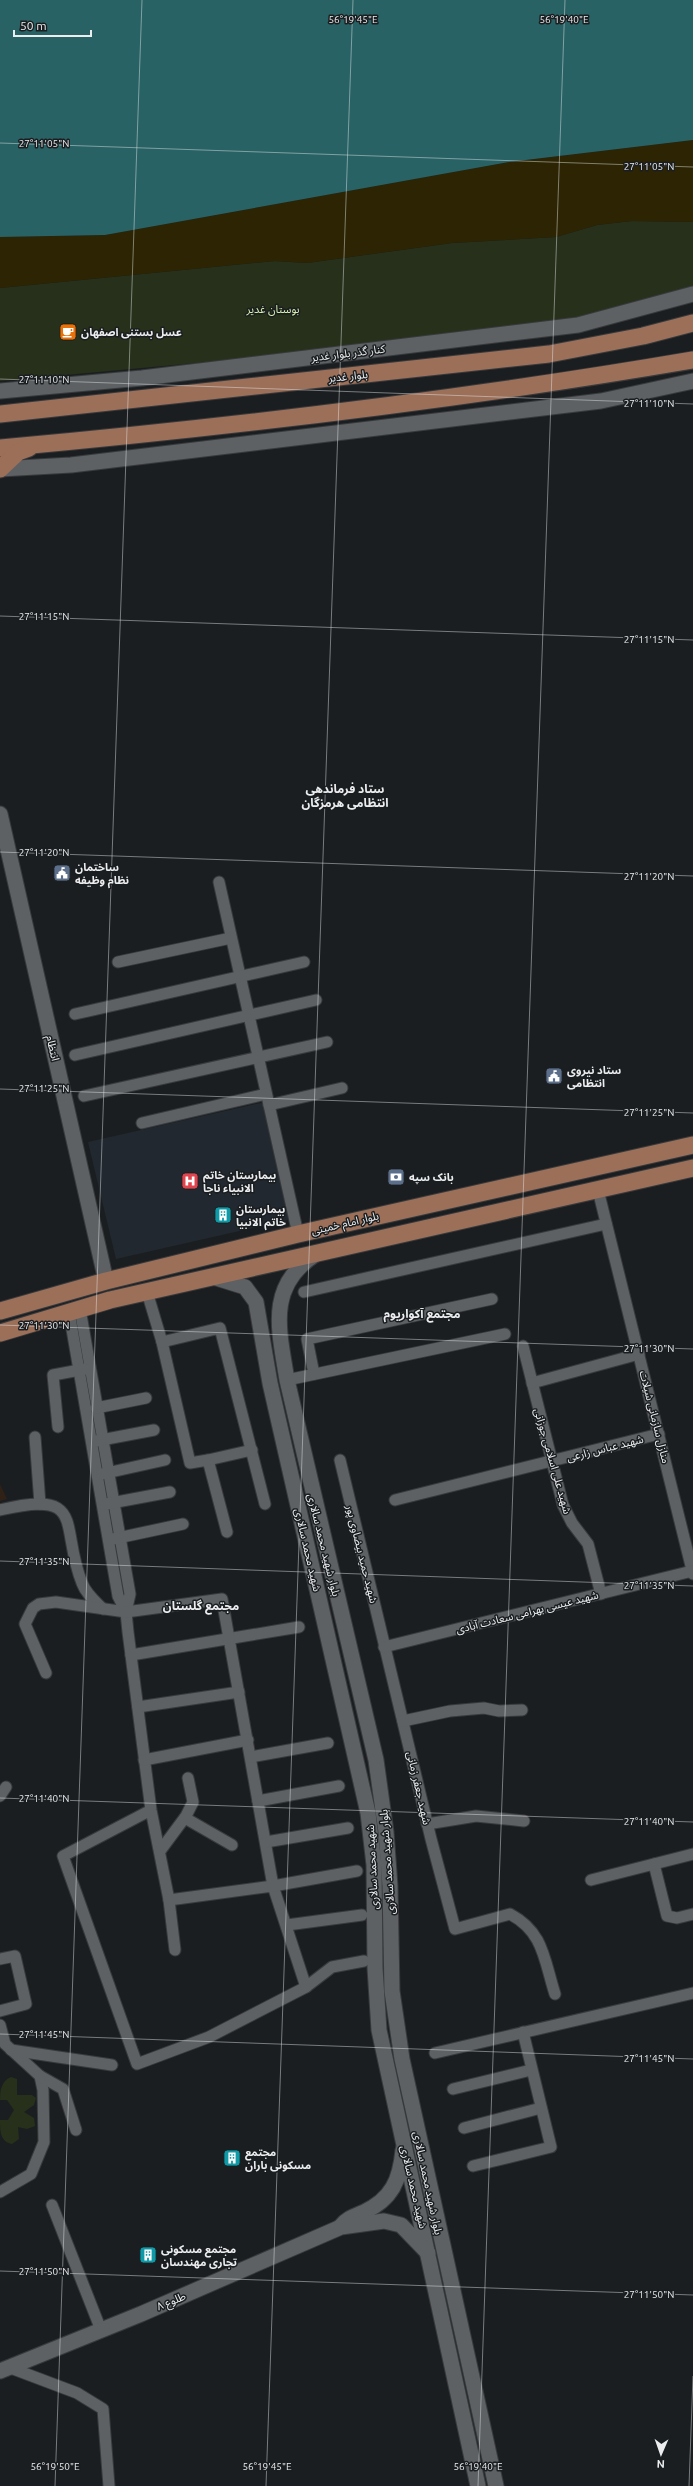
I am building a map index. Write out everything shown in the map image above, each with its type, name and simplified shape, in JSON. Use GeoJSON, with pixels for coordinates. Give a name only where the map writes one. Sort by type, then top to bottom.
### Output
{"type":"FeatureCollection","features":[{"type":"Feature","properties":{"kind":"main road","name":"کنار گذر بلوار غدیر"},"geometry":{"type":"LineString","coordinates":[[0,391],[142,378],[578,325],[693,294]]}},
{"type":"Feature","properties":{"kind":"main road","name":"بلوار غدیر"},"geometry":{"type":"LineString","coordinates":[[0,414],[537,355],[643,336],[693,323]]}},
{"type":"Feature","properties":{"kind":"main road"},"geometry":{"type":"LineString","coordinates":[[0,448],[384,406],[597,376],[693,360]]}},
{"type":"Feature","properties":{"kind":"main road"},"geometry":{"type":"LineString","coordinates":[[0,469],[71,465],[601,400],[693,381]]}},
{"type":"Feature","properties":{"kind":"main road"},"geometry":{"type":"LineString","coordinates":[[0,469],[18,452],[38,445]]}},
{"type":"Feature","properties":{"kind":"main road","name":"انتظام"},"geometry":{"type":"LineString","coordinates":[[0,814],[106,1281]]}},
{"type":"Feature","properties":{"kind":"main road","name":"بلوار امام خمینی"},"geometry":{"type":"LineString","coordinates":[[0,1311],[106,1281],[298,1234],[693,1145]]}},
{"type":"Feature","properties":{"kind":"main road"},"geometry":{"type":"LineString","coordinates":[[0,1333],[147,1292],[693,1168]]}},
{"type":"Feature","properties":{"kind":"main road","name":"بلوار شهید محمد سالاری"},"geometry":{"type":"LineString","coordinates":[[317,1254],[303,1263],[294,1272],[282,1296],[278,1319],[287,1380],[376,1760],[386,1832],[390,1886],[392,1991],[402,2059],[496,2486]]}},
{"type":"Feature","properties":{"kind":"main road","name":"شهید محمد سالاری"},"geometry":{"type":"LineString","coordinates":[[213,1277],[245,1287],[256,1302],[270,1383],[368,1813],[374,1865],[375,1968],[379,2030],[478,2486]]}},
{"type":"Feature","properties":{"kind":"main road"},"geometry":{"type":"LineString","coordinates":[[270,1383],[287,1380]]}},
{"type":"Feature","properties":{"kind":"main road","name":"طلوع ۸"},"geometry":{"type":"LineString","coordinates":[[341,2227],[345,2220],[382,2203],[388,2197],[402,2163],[404,2146]]}},
{"type":"Feature","properties":{"kind":"main road","name":"طلوع ۸"},"geometry":{"type":"LineString","coordinates":[[4,2369],[101,2330],[341,2227],[384,2221],[400,2225],[429,2256]]}},
{"type":"Feature","properties":{"kind":"street"},"geometry":{"type":"LineString","coordinates":[[219,882],[298,1234]]}},
{"type":"Feature","properties":{"kind":"street"},"geometry":{"type":"LineString","coordinates":[[118,962],[231,938]]}},
{"type":"Feature","properties":{"kind":"street"},"geometry":{"type":"LineString","coordinates":[[75,1014],[240,975],[304,962]]}},
{"type":"Feature","properties":{"kind":"street"},"geometry":{"type":"LineString","coordinates":[[75,1055],[316,1000]]}},
{"type":"Feature","properties":{"kind":"street"},"geometry":{"type":"LineString","coordinates":[[84,1096],[258,1056],[327,1042]]}},
{"type":"Feature","properties":{"kind":"street"},"geometry":{"type":"LineString","coordinates":[[142,1123],[342,1088]]}},
{"type":"Feature","properties":{"kind":"street","name":"منازل سازمانی شیلات"},"geometry":{"type":"LineString","coordinates":[[598,1190],[693,1572]]}},
{"type":"Feature","properties":{"kind":"street"},"geometry":{"type":"LineString","coordinates":[[304,1292],[606,1224]]}},
{"type":"Feature","properties":{"kind":"street"},"geometry":{"type":"LineString","coordinates":[[147,1292],[162,1342],[190,1463],[252,1450]]}},
{"type":"Feature","properties":{"kind":"street"},"geometry":{"type":"LineString","coordinates":[[314,1374],[307,1339],[492,1299]]}},
{"type":"Feature","properties":{"kind":"street"},"geometry":{"type":"LineString","coordinates":[[75,1311],[90,1369],[130,1594],[126,1612],[144,1760],[151,1810],[169,1900],[175,1950]]}},
{"type":"Feature","properties":{"kind":"street"},"geometry":{"type":"LineString","coordinates":[[75,1311],[78,1371],[118,1596],[126,1612]]}},
{"type":"Feature","properties":{"kind":"street"},"geometry":{"type":"LineString","coordinates":[[162,1342],[220,1328],[265,1504]]}},
{"type":"Feature","properties":{"kind":"street"},"geometry":{"type":"LineString","coordinates":[[287,1380],[505,1334]]}},
{"type":"Feature","properties":{"kind":"street","name":"شهید علی اسلامی جوزانی"},"geometry":{"type":"LineString","coordinates":[[522,1346],[567,1515],[590,1550],[600,1594]]}},
{"type":"Feature","properties":{"kind":"street"},"geometry":{"type":"LineString","coordinates":[[532,1383],[639,1354]]}},
{"type":"Feature","properties":{"kind":"street"},"geometry":{"type":"LineString","coordinates":[[58,1427],[53,1375],[90,1369]]}},
{"type":"Feature","properties":{"kind":"street"},"geometry":{"type":"LineString","coordinates":[[96,1408],[146,1398]]}},
{"type":"Feature","properties":{"kind":"street"},"geometry":{"type":"LineString","coordinates":[[91,1442],[154,1430]]}},
{"type":"Feature","properties":{"kind":"street","name":"شهید عباس زارعی"},"geometry":{"type":"LineString","coordinates":[[395,1500],[659,1434]]}},
{"type":"Feature","properties":{"kind":"street"},"geometry":{"type":"LineString","coordinates":[[35,1437],[40,1504]]}},
{"type":"Feature","properties":{"kind":"street"},"geometry":{"type":"LineString","coordinates":[[97,1475],[165,1460]]}},
{"type":"Feature","properties":{"kind":"street"},"geometry":{"type":"LineString","coordinates":[[208,1460],[228,1532]]}},
{"type":"Feature","properties":{"kind":"street","name":"شهید حمید بیضاوی پور"},"geometry":{"type":"LineString","coordinates":[[340,1460],[384,1647]]}},
{"type":"Feature","properties":{"kind":"street"},"geometry":{"type":"LineString","coordinates":[[102,1505],[170,1492]]}},
{"type":"Feature","properties":{"kind":"street"},"geometry":{"type":"LineString","coordinates":[[0,1510],[40,1504],[54,1505],[64,1513],[82,1584],[103,1609]]}},
{"type":"Feature","properties":{"kind":"street"},"geometry":{"type":"LineString","coordinates":[[108,1540],[183,1524]]}},
{"type":"Feature","properties":{"kind":"street","name":"شهید عیسی بهرامی سعادت آبادی"},"geometry":{"type":"LineString","coordinates":[[384,1647],[693,1572]]}},
{"type":"Feature","properties":{"kind":"street"},"geometry":{"type":"LineString","coordinates":[[46,1673],[24,1624],[33,1608],[39,1604],[56,1602],[126,1612],[222,1599],[273,1886],[306,1987]]}},
{"type":"Feature","properties":{"kind":"street"},"geometry":{"type":"LineString","coordinates":[[131,1655],[230,1640],[299,1627]]}},
{"type":"Feature","properties":{"kind":"street","name":"شهید جعفر زمانی"},"geometry":{"type":"LineString","coordinates":[[384,1647],[427,1824],[455,1929],[510,1914],[525,1922],[538,1940],[555,1994]]}},
{"type":"Feature","properties":{"kind":"street"},"geometry":{"type":"LineString","coordinates":[[138,1708],[239,1692]]}},
{"type":"Feature","properties":{"kind":"street"},"geometry":{"type":"LineString","coordinates":[[403,1721],[450,1711],[484,1708],[499,1711],[522,1710]]}},
{"type":"Feature","properties":{"kind":"street"},"geometry":{"type":"LineString","coordinates":[[144,1760],[248,1740]]}},
{"type":"Feature","properties":{"kind":"street"},"geometry":{"type":"LineString","coordinates":[[251,1757],[328,1743]]}},
{"type":"Feature","properties":{"kind":"street"},"geometry":{"type":"LineString","coordinates":[[160,1851],[185,1818],[193,1802],[188,1778]]}},
{"type":"Feature","properties":{"kind":"street"},"geometry":{"type":"LineString","coordinates":[[258,1801],[338,1786]]}},
{"type":"Feature","properties":{"kind":"street"},"geometry":{"type":"LineString","coordinates":[[151,1810],[63,1856],[137,2064],[209,2037],[306,1987],[332,1967],[364,1961]]}},
{"type":"Feature","properties":{"kind":"street"},"geometry":{"type":"LineString","coordinates":[[427,1824],[476,1816],[524,1821]]}},
{"type":"Feature","properties":{"kind":"street"},"geometry":{"type":"LineString","coordinates":[[185,1818],[232,1845]]}},
{"type":"Feature","properties":{"kind":"street"},"geometry":{"type":"LineString","coordinates":[[266,1842],[348,1828]]}},
{"type":"Feature","properties":{"kind":"street"},"geometry":{"type":"LineString","coordinates":[[591,1880],[693,1854]]}},
{"type":"Feature","properties":{"kind":"street"},"geometry":{"type":"LineString","coordinates":[[654,1864],[667,1916],[677,1918],[693,1914]]}},
{"type":"Feature","properties":{"kind":"street"},"geometry":{"type":"LineString","coordinates":[[169,1900],[273,1886],[357,1871]]}},
{"type":"Feature","properties":{"kind":"street"},"geometry":{"type":"LineString","coordinates":[[287,1926],[362,1915]]}},
{"type":"Feature","properties":{"kind":"street"},"geometry":{"type":"LineString","coordinates":[[0,1959],[15,1956],[26,2004],[0,2011]]}},
{"type":"Feature","properties":{"kind":"street"},"geometry":{"type":"LineString","coordinates":[[435,2053],[693,1994]]}},
{"type":"Feature","properties":{"kind":"street"},"geometry":{"type":"LineString","coordinates":[[0,2025],[6,2050],[40,2076],[63,2089],[76,2130]]}},
{"type":"Feature","properties":{"kind":"street"},"geometry":{"type":"LineString","coordinates":[[473,2166],[551,2147],[531,2070],[523,2032]]}},
{"type":"Feature","properties":{"kind":"street"},"geometry":{"type":"LineString","coordinates":[[6,2050],[112,2065]]}},
{"type":"Feature","properties":{"kind":"street"},"geometry":{"type":"LineString","coordinates":[[453,2089],[531,2070]]}},
{"type":"Feature","properties":{"kind":"street"},"geometry":{"type":"LineString","coordinates":[[0,2192],[31,2174],[44,2142],[43,2090],[40,2076]]}},
{"type":"Feature","properties":{"kind":"street"},"geometry":{"type":"LineString","coordinates":[[464,2128],[541,2108]]}},
{"type":"Feature","properties":{"kind":"street"},"geometry":{"type":"LineString","coordinates":[[52,2205],[101,2330]]}},
{"type":"Feature","properties":{"kind":"street"},"geometry":{"type":"LineString","coordinates":[[4,2369],[77,2393],[103,2409],[109,2486]]}},
{"type":"Feature","properties":{"kind":"shaded area","name":"بیمارستان خاتم الانبیاء ناجا"},"geometry":{"type":"Polygon","coordinates":[[[265,1102],[292,1219],[116,1259],[88,1142],[265,1102]]]}},
{"type":"Feature","properties":{"kind":"shaded area"},"geometry":{"type":"Polygon","coordinates":[[[0,1484],[7,1499],[0,1501],[0,1484]]]}},
{"type":"Feature","properties":{"kind":"green space","name":"بوستان غدیر"},"geometry":{"type":"Polygon","coordinates":[[[632,221],[693,222],[693,300],[593,321],[337,350],[0,381],[0,288],[275,261],[307,263],[452,243],[556,237],[597,225],[632,221]]]}},
{"type":"Feature","properties":{"kind":"green space"},"geometry":{"type":"Polygon","coordinates":[[[11,2077],[17,2079],[17,2095],[32,2095],[36,2098],[34,2105],[24,2112],[34,2118],[35,2126],[27,2129],[18,2127],[19,2139],[12,2144],[5,2141],[3,2138],[0,2124],[0,2120],[8,2120],[14,2110],[7,2100],[0,2100],[3,2084],[11,2077]]]}},
{"type":"Feature","properties":{"kind":"sand"},"geometry":{"type":"Polygon","coordinates":[[[693,140],[693,222],[632,221],[597,225],[556,237],[452,243],[307,263],[275,261],[0,288],[0,237],[105,235],[509,162],[693,140]]]}},
{"type":"Feature","properties":{"kind":"water"},"geometry":{"type":"Polygon","coordinates":[[[0,0],[693,0],[693,140],[509,162],[105,235],[0,237],[0,0]]]}},
{"type":"Feature","properties":{"kind":"place","name":"عسل بستنی اصفهان"},"geometry":{"type":"Point","coordinates":[68,332]}},
{"type":"Feature","properties":{"kind":"place","name":"ساختمان نظام وظیفه"},"geometry":{"type":"Point","coordinates":[62,873]}},
{"type":"Feature","properties":{"kind":"place","name":"ستاد نیروی انتظامی"},"geometry":{"type":"Point","coordinates":[554,1076]}},
{"type":"Feature","properties":{"kind":"place","name":"بانک سپه"},"geometry":{"type":"Point","coordinates":[396,1177]}},
{"type":"Feature","properties":{"kind":"place","name":"بیمارستان خاتم الانبیاء ناجا"},"geometry":{"type":"Point","coordinates":[190,1181]}},
{"type":"Feature","properties":{"kind":"place","name":"بیمارستان خاتم الانبیا"},"geometry":{"type":"Point","coordinates":[223,1215]}},
{"type":"Feature","properties":{"kind":"place","name":"مجتمع مسکونی باران"},"geometry":{"type":"Point","coordinates":[232,2158]}},
{"type":"Feature","properties":{"kind":"place","name":"مجتمع مسکونی تجاری مهندسان"},"geometry":{"type":"Point","coordinates":[148,2255]}},
{"type":"Feature","properties":{"kind":"district","name":"ستاد فرماندهی انتظامی هرمزگان"},"geometry":{"type":"Point","coordinates":[345,796]}},
{"type":"Feature","properties":{"kind":"district","name":"مجتمع آکواریوم"},"geometry":{"type":"Point","coordinates":[422,1314]}},
{"type":"Feature","properties":{"kind":"district","name":"مجتمع گلستان"},"geometry":{"type":"Point","coordinates":[201,1606]}}]}
